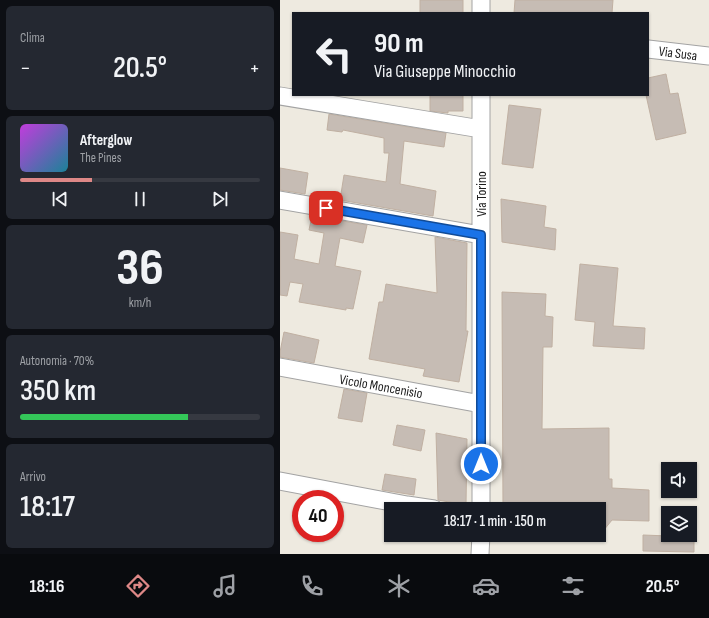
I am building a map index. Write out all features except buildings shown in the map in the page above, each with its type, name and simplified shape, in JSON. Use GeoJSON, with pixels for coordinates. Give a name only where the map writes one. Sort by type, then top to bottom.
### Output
{"type":"FeatureCollection","features":[{"type":"Feature","properties":{"kind":"street"},"geometry":{"type":"LineString","coordinates":[[481,0],[481,12]]}},
{"type":"Feature","properties":{"kind":"street","name":"Via Susa"},"geometry":{"type":"LineString","coordinates":[[649,49],[709,56]]}},
{"type":"Feature","properties":{"kind":"street"},"geometry":{"type":"LineString","coordinates":[[280,96],[482,129]]}},
{"type":"Feature","properties":{"kind":"street","name":"Via Torino"},"geometry":{"type":"LineString","coordinates":[[481,96],[481,502]]}},
{"type":"Feature","properties":{"kind":"street"},"geometry":{"type":"LineString","coordinates":[[280,200],[481,235]]}},
{"type":"Feature","properties":{"kind":"street","name":"Vicolo Moncenisio"},"geometry":{"type":"LineString","coordinates":[[280,368],[481,404]]}},
{"type":"Feature","properties":{"kind":"street"},"geometry":{"type":"LineString","coordinates":[[280,481],[391,502]]}},
{"type":"Feature","properties":{"kind":"street"},"geometry":{"type":"LineString","coordinates":[[480,554],[481,542]]}},
{"type":"Feature","properties":{"kind":"route"},"geometry":{"type":"LineString","coordinates":[[326,208],[481,235],[481,464]]}}]}
